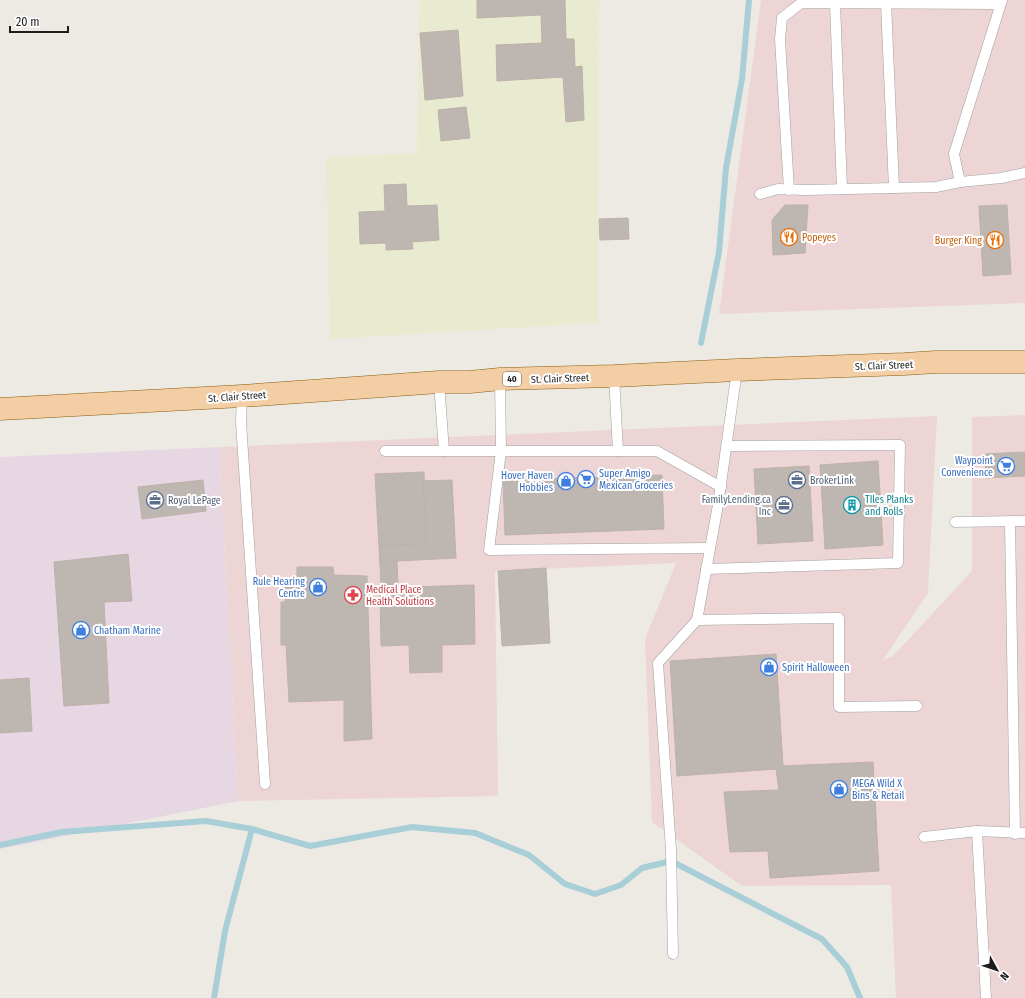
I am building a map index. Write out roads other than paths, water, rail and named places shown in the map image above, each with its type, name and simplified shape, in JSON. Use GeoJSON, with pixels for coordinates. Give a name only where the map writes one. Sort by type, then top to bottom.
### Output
{"type":"FeatureCollection","features":[{"type":"Feature","properties":{"kind":"main road","name":"St. Clair Street"},"geometry":{"type":"LineString","coordinates":[[0,409],[242,396],[500,379],[614,376],[936,362],[1025,362]]}},
{"type":"Feature","properties":{"kind":"lane"},"geometry":{"type":"LineString","coordinates":[[789,190],[780,39],[782,18],[801,3],[1001,2],[954,154],[960,182]]}},
{"type":"Feature","properties":{"kind":"lane"},"geometry":{"type":"LineString","coordinates":[[835,3],[842,189]]}},
{"type":"Feature","properties":{"kind":"lane"},"geometry":{"type":"LineString","coordinates":[[886,3],[894,188]]}},
{"type":"Feature","properties":{"kind":"lane"},"geometry":{"type":"LineString","coordinates":[[760,194],[778,189],[936,187],[960,182],[1001,178],[1025,173]]}},
{"type":"Feature","properties":{"kind":"lane"},"geometry":{"type":"LineString","coordinates":[[673,954],[671,850],[658,663],[697,620],[721,486],[737,370]]}},
{"type":"Feature","properties":{"kind":"lane"},"geometry":{"type":"LineString","coordinates":[[614,376],[618,451]]}},
{"type":"Feature","properties":{"kind":"lane"},"geometry":{"type":"LineString","coordinates":[[500,379],[501,451],[489,550],[710,548]]}},
{"type":"Feature","properties":{"kind":"lane"},"geometry":{"type":"LineString","coordinates":[[439,382],[444,451]]}},
{"type":"Feature","properties":{"kind":"lane"},"geometry":{"type":"LineString","coordinates":[[242,396],[242,422],[266,784]]}},
{"type":"Feature","properties":{"kind":"lane"},"geometry":{"type":"LineString","coordinates":[[706,569],[898,563],[900,445],[726,446]]}},
{"type":"Feature","properties":{"kind":"lane"},"geometry":{"type":"LineString","coordinates":[[385,451],[657,451],[721,486]]}},
{"type":"Feature","properties":{"kind":"lane"},"geometry":{"type":"LineString","coordinates":[[924,837],[977,831],[1020,833],[1010,521]]}},
{"type":"Feature","properties":{"kind":"lane"},"geometry":{"type":"LineString","coordinates":[[955,522],[1025,521]]}},
{"type":"Feature","properties":{"kind":"lane"},"geometry":{"type":"LineString","coordinates":[[697,620],[839,618],[840,707],[917,706]]}},
{"type":"Feature","properties":{"kind":"lane"},"geometry":{"type":"LineString","coordinates":[[977,831],[986,998]]}},
{"type":"Feature","properties":{"kind":"waterway"},"geometry":{"type":"LineString","coordinates":[[701,343],[719,252],[726,168],[742,79],[749,0]]}},
{"type":"Feature","properties":{"kind":"waterway"},"geometry":{"type":"LineString","coordinates":[[0,845],[62,832],[206,821],[252,829],[310,846],[412,827],[475,833],[529,855],[565,884],[595,894],[621,885],[642,868],[671,861],[822,939],[847,967],[860,998]]}},
{"type":"Feature","properties":{"kind":"waterway"},"geometry":{"type":"LineString","coordinates":[[214,998],[225,931],[252,829]]}},
{"type":"Feature","properties":{"kind":"place","name":"Popeyes"},"geometry":{"type":"Point","coordinates":[789,237]}},
{"type":"Feature","properties":{"kind":"place","name":"Burger King"},"geometry":{"type":"Point","coordinates":[995,240]}},
{"type":"Feature","properties":{"kind":"place","name":"Waypoint Convenience"},"geometry":{"type":"Point","coordinates":[1006,466]}},
{"type":"Feature","properties":{"kind":"place","name":"Super Amigo Mexican Groceries"},"geometry":{"type":"Point","coordinates":[586,479]}},
{"type":"Feature","properties":{"kind":"place","name":"BrokerLink"},"geometry":{"type":"Point","coordinates":[797,480]}},
{"type":"Feature","properties":{"kind":"place","name":"Hover Haven Hobbies"},"geometry":{"type":"Point","coordinates":[566,481]}},
{"type":"Feature","properties":{"kind":"place","name":"Royal LePage"},"geometry":{"type":"Point","coordinates":[155,500]}},
{"type":"Feature","properties":{"kind":"place","name":"FamilyLending.ca Inc"},"geometry":{"type":"Point","coordinates":[784,505]}},
{"type":"Feature","properties":{"kind":"place","name":"TIles Planks and Rolls"},"geometry":{"type":"Point","coordinates":[852,505]}},
{"type":"Feature","properties":{"kind":"place","name":"Rule Hearing Centre"},"geometry":{"type":"Point","coordinates":[318,587]}},
{"type":"Feature","properties":{"kind":"place","name":"Medical Place Health Solutions"},"geometry":{"type":"Point","coordinates":[353,595]}},
{"type":"Feature","properties":{"kind":"place","name":"Chatham Marine"},"geometry":{"type":"Point","coordinates":[81,630]}},
{"type":"Feature","properties":{"kind":"place","name":"Spirit Halloween"},"geometry":{"type":"Point","coordinates":[769,667]}},
{"type":"Feature","properties":{"kind":"place","name":"MEGA Wild X Bins & Retail"},"geometry":{"type":"Point","coordinates":[839,789]}}]}
